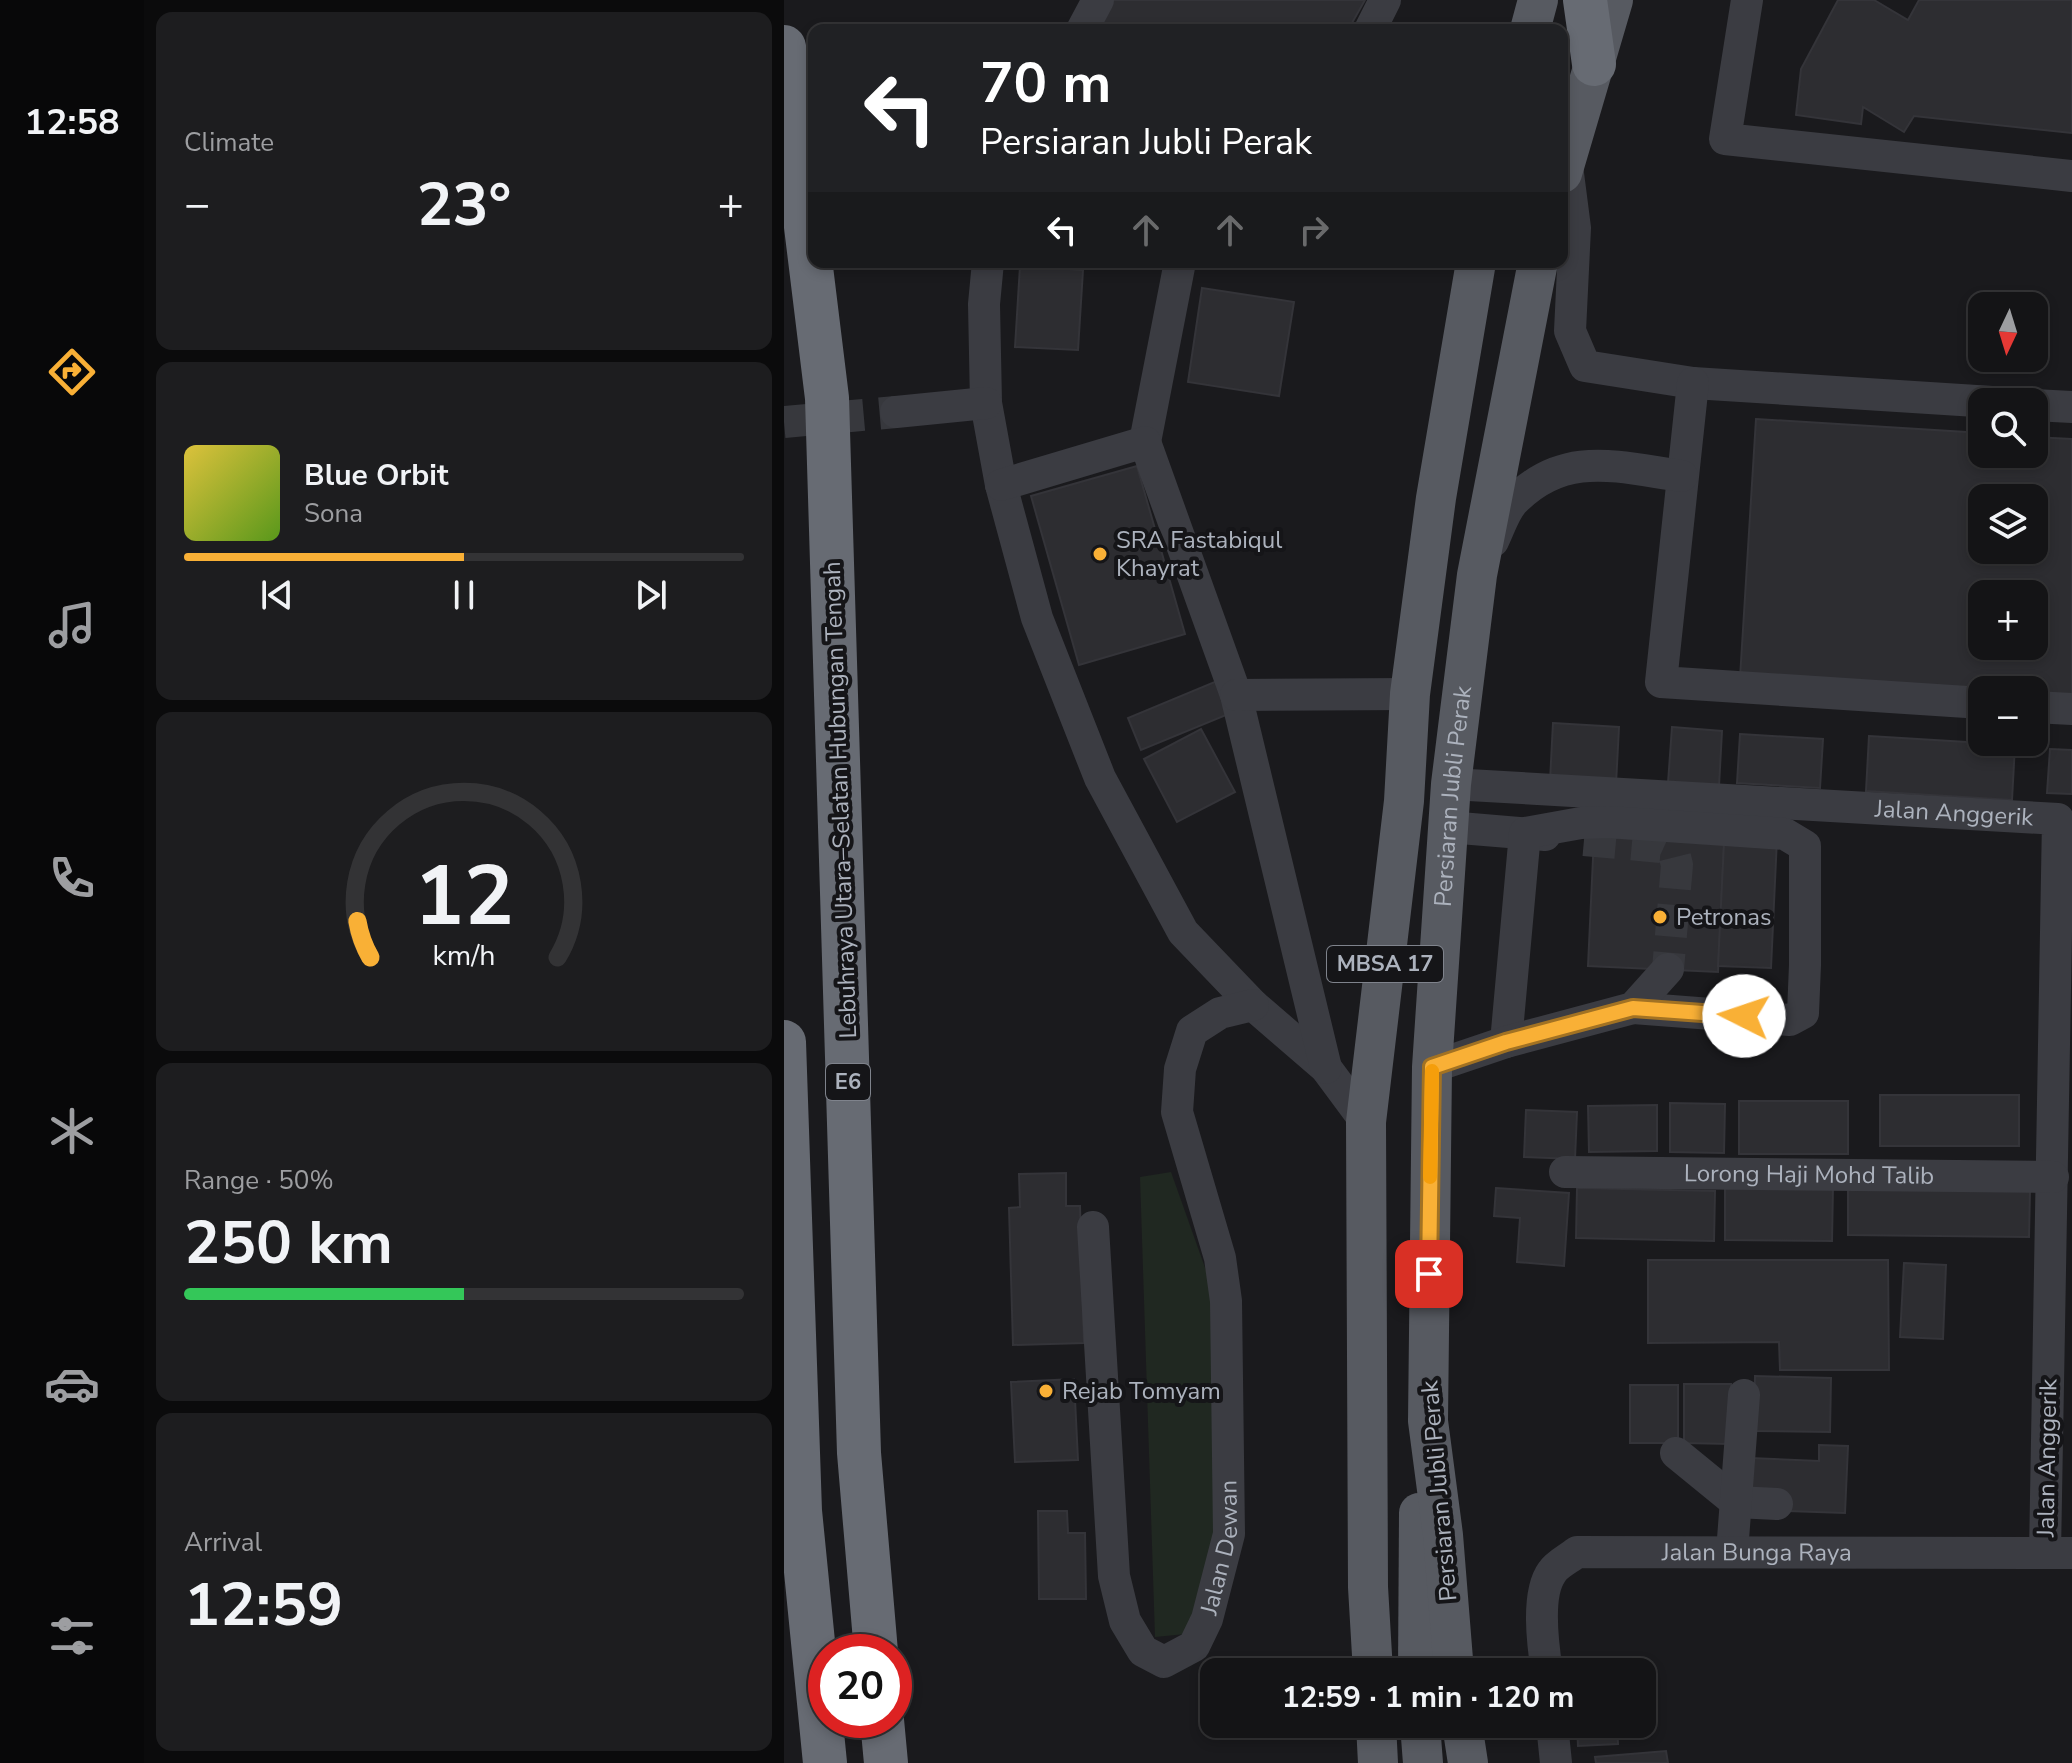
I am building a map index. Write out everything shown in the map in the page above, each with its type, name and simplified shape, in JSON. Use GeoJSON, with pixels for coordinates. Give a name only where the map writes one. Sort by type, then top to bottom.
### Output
{"type":"FeatureCollection","features":[{"type":"Feature","properties":{"kind":"highway"},"geometry":{"type":"LineString","coordinates":[[1585,0],[1594,64]]}},
{"type":"Feature","properties":{"kind":"highway","name":"Lebuhraya Utara–Selatan Hubungan Tengah"},"geometry":{"type":"LineString","coordinates":[[784,47],[808,243]]}},
{"type":"Feature","properties":{"kind":"highway","name":"Lebuhraya Utara–Selatan Hubungan Tengah"},"geometry":{"type":"LineString","coordinates":[[811,268],[827,398],[859,1453],[874,1634]]}},
{"type":"Feature","properties":{"kind":"highway"},"geometry":{"type":"LineString","coordinates":[[784,1042],[800,1511],[825,1763]]}},
{"type":"Feature","properties":{"kind":"highway"},"geometry":{"type":"LineString","coordinates":[[884,1738],[886,1763]]}},
{"type":"Feature","properties":{"kind":"main road"},"geometry":{"type":"LineString","coordinates":[[1532,24],[1538,0]]}},
{"type":"Feature","properties":{"kind":"main road"},"geometry":{"type":"LineString","coordinates":[[1568,152],[1613,0]]}},
{"type":"Feature","properties":{"kind":"main road","name":"Persiaran Jubli Perak"},"geometry":{"type":"LineString","coordinates":[[1372,1658],[1368,1587],[1366,1122],[1404,801],[1410,694],[1436,498],[1475,268]]}},
{"type":"Feature","properties":{"kind":"main road","name":"Persiaran Jubli Perak"},"geometry":{"type":"LineString","coordinates":[[1453,1658],[1443,1535],[1428,1421],[1432,1067],[1451,784],[1477,575],[1537,268]]}},
{"type":"Feature","properties":{"kind":"main road"},"geometry":{"type":"LineString","coordinates":[[1418,1658],[1417,1531],[1428,1421]]}},
{"type":"Feature","properties":{"kind":"main road"},"geometry":{"type":"LineString","coordinates":[[1377,1738],[1378,1763]]}},
{"type":"Feature","properties":{"kind":"main road"},"geometry":{"type":"LineString","coordinates":[[1421,1738],[1423,1763]]}},
{"type":"Feature","properties":{"kind":"main road"},"geometry":{"type":"LineString","coordinates":[[1464,1738],[1468,1763]]}},
{"type":"Feature","properties":{"kind":"street"},"geometry":{"type":"LineString","coordinates":[[1085,24],[1098,0]]}},
{"type":"Feature","properties":{"kind":"street"},"geometry":{"type":"LineString","coordinates":[[1373,24],[1385,0]]}},
{"type":"Feature","properties":{"kind":"street"},"geometry":{"type":"LineString","coordinates":[[1747,0],[1725,139],[2072,176]]}},
{"type":"Feature","properties":{"kind":"street"},"geometry":{"type":"LineString","coordinates":[[1568,188],[1575,228],[1570,331],[1585,366],[1693,383],[1968,400]]}},
{"type":"Feature","properties":{"kind":"street"},"geometry":{"type":"LineString","coordinates":[[987,268],[984,304],[986,403],[1001,485],[1037,618],[1100,778],[1183,932],[1253,1005],[1326,1068],[1366,1122]]}},
{"type":"Feature","properties":{"kind":"street"},"geometry":{"type":"LineString","coordinates":[[1179,268],[1145,442],[1236,695],[1326,1068]]}},
{"type":"Feature","properties":{"kind":"street"},"geometry":{"type":"LineString","coordinates":[[1693,383],[1661,682],[1968,702]]}},
{"type":"Feature","properties":{"kind":"street"},"geometry":{"type":"LineString","coordinates":[[896,412],[986,403]]}},
{"type":"Feature","properties":{"kind":"street"},"geometry":{"type":"LineString","coordinates":[[2048,406],[2072,407]]}},
{"type":"Feature","properties":{"kind":"street"},"geometry":{"type":"LineString","coordinates":[[1001,485],[1145,442]]}},
{"type":"Feature","properties":{"kind":"street"},"geometry":{"type":"LineString","coordinates":[[1477,575],[1511,504],[1553,472],[1595,464],[1682,476]]}},
{"type":"Feature","properties":{"kind":"street"},"geometry":{"type":"LineString","coordinates":[[1236,695],[1410,694]]}},
{"type":"Feature","properties":{"kind":"street"},"geometry":{"type":"LineString","coordinates":[[2048,708],[2072,709]]}},
{"type":"Feature","properties":{"kind":"street","name":"Jalan Anggerik"},"geometry":{"type":"LineString","coordinates":[[1451,784],[2058,819],[2058,1553]]}},
{"type":"Feature","properties":{"kind":"street"},"geometry":{"type":"LineString","coordinates":[[1432,1067],[1506,1042],[1633,1008],[1790,1020],[1803,1013],[1805,846],[1785,834],[1608,822],[1581,823],[1525,833]]}},
{"type":"Feature","properties":{"kind":"street"},"geometry":{"type":"LineString","coordinates":[[1448,827],[1584,840]]}},
{"type":"Feature","properties":{"kind":"street"},"geometry":{"type":"LineString","coordinates":[[1506,1042],[1525,833]]}},
{"type":"Feature","properties":{"kind":"street"},"geometry":{"type":"LineString","coordinates":[[1633,1008],[1668,969]]}},
{"type":"Feature","properties":{"kind":"street","name":"Jalan Dewan"},"geometry":{"type":"LineString","coordinates":[[1093,1227],[1114,1576],[1125,1621],[1143,1651],[1164,1662],[1194,1646],[1207,1619],[1229,1534],[1226,1301],[1220,1258],[1177,1112],[1180,1069],[1192,1031],[1220,1013],[1253,1005]]}},
{"type":"Feature","properties":{"kind":"street","name":"Lorong Haji Mohd Talib"},"geometry":{"type":"LineString","coordinates":[[1565,1172],[2059,1195]]}},
{"type":"Feature","properties":{"kind":"street"},"geometry":{"type":"LineString","coordinates":[[1732,1552],[1744,1395]]}},
{"type":"Feature","properties":{"kind":"street"},"geometry":{"type":"LineString","coordinates":[[1676,1453],[1736,1502],[1777,1504]]}},
{"type":"Feature","properties":{"kind":"street","name":"Jalan Bunga Raya"},"geometry":{"type":"LineString","coordinates":[[1545,1658],[1542,1638],[1544,1597],[1552,1572],[1577,1552],[2058,1553]]}},
{"type":"Feature","properties":{"kind":"street"},"geometry":{"type":"LineString","coordinates":[[1553,1738],[1556,1763]]}},
{"type":"Feature","properties":{"kind":"shaded area"},"geometry":{"type":"Polygon","coordinates":[[[1171,1172],[1214,1293],[1223,1542],[1185,1634],[1155,1637],[1140,1177],[1171,1172]]]}},
{"type":"Feature","properties":{"kind":"building"},"geometry":{"type":"Polygon","coordinates":[[[1111,0],[1365,0],[1351,24],[1098,24],[1111,0]]]}},
{"type":"Feature","properties":{"kind":"building"},"geometry":{"type":"Polygon","coordinates":[[[1838,0],[1874,0],[1908,20],[1919,0],[2072,0],[2072,133],[1914,116],[1904,132],[1863,107],[1861,124],[1796,115],[1801,69],[1838,0]]]}},
{"type":"Feature","properties":{"kind":"building"},"geometry":{"type":"Polygon","coordinates":[[[1020,268],[1083,270],[1078,350],[1015,347],[1020,268]]]}},
{"type":"Feature","properties":{"kind":"building"},"geometry":{"type":"Polygon","coordinates":[[[1202,288],[1294,302],[1279,396],[1188,382],[1202,288]]]}},
{"type":"Feature","properties":{"kind":"building"},"geometry":{"type":"Polygon","coordinates":[[[1756,419],[1968,432],[1968,468],[2048,468],[2048,438],[2072,439],[2072,699],[2048,698],[2048,676],[1968,676],[1968,689],[1740,678],[1756,419]]]}},
{"type":"Feature","properties":{"kind":"building","name":"SRA Fastabiqul Khayrat"},"geometry":{"type":"Polygon","coordinates":[[[1137,466],[1185,634],[1079,665],[1031,496],[1137,466]]]}},
{"type":"Feature","properties":{"kind":"building"},"geometry":{"type":"Polygon","coordinates":[[[1217,681],[1231,713],[1141,750],[1128,718],[1217,681]]]}},
{"type":"Feature","properties":{"kind":"building"},"geometry":{"type":"Polygon","coordinates":[[[1553,723],[1619,727],[1616,784],[1550,781],[1553,723]]]}},
{"type":"Feature","properties":{"kind":"building"},"geometry":{"type":"Polygon","coordinates":[[[1672,727],[1722,731],[1719,786],[1668,783],[1672,727]]]}},
{"type":"Feature","properties":{"kind":"building"},"geometry":{"type":"Polygon","coordinates":[[[1201,729],[1235,792],[1177,822],[1144,759],[1201,729]]]}},
{"type":"Feature","properties":{"kind":"building"},"geometry":{"type":"Polygon","coordinates":[[[1740,734],[1823,739],[1820,788],[1737,783],[1740,734]]]}},
{"type":"Feature","properties":{"kind":"building"},"geometry":{"type":"Polygon","coordinates":[[[1869,736],[1968,742],[1968,756],[2014,756],[2012,800],[1866,791],[1869,736]]]}},
{"type":"Feature","properties":{"kind":"building"},"geometry":{"type":"Polygon","coordinates":[[[2050,749],[2072,750],[2072,794],[2047,793],[2050,749]]]}},
{"type":"Feature","properties":{"kind":"building"},"geometry":{"type":"Polygon","coordinates":[[[1594,837],[1724,843],[1718,972],[1588,966],[1594,837]]]}},
{"type":"Feature","properties":{"kind":"building"},"geometry":{"type":"Polygon","coordinates":[[[1777,838],[1771,968],[1718,966],[1724,843],[1777,838]]]}},
{"type":"Feature","properties":{"kind":"building"},"geometry":{"type":"Polygon","coordinates":[[[1880,1095],[2019,1095],[2019,1146],[1880,1146],[1880,1095]]]}},
{"type":"Feature","properties":{"kind":"building"},"geometry":{"type":"Polygon","coordinates":[[[1739,1101],[1848,1101],[1848,1154],[1739,1154],[1739,1101]]]}},
{"type":"Feature","properties":{"kind":"building"},"geometry":{"type":"Polygon","coordinates":[[[1670,1103],[1725,1104],[1724,1153],[1670,1152],[1670,1103]]]}},
{"type":"Feature","properties":{"kind":"building"},"geometry":{"type":"Polygon","coordinates":[[[1657,1105],[1657,1151],[1589,1152],[1588,1106],[1657,1105]]]}},
{"type":"Feature","properties":{"kind":"building"},"geometry":{"type":"Polygon","coordinates":[[[1526,1110],[1577,1112],[1575,1159],[1524,1157],[1526,1110]]]}},
{"type":"Feature","properties":{"kind":"building"},"geometry":{"type":"Polygon","coordinates":[[[1066,1173],[1066,1206],[1080,1206],[1084,1343],[1013,1345],[1009,1208],[1020,1207],[1019,1174],[1066,1173]]]}},
{"type":"Feature","properties":{"kind":"building"},"geometry":{"type":"Polygon","coordinates":[[[1725,1186],[1833,1186],[1832,1241],[1725,1240],[1725,1186]]]}},
{"type":"Feature","properties":{"kind":"building"},"geometry":{"type":"Polygon","coordinates":[[[1848,1187],[2030,1189],[2029,1237],[1848,1235],[1848,1187]]]}},
{"type":"Feature","properties":{"kind":"building"},"geometry":{"type":"Polygon","coordinates":[[[1496,1188],[1569,1193],[1564,1266],[1517,1262],[1520,1218],[1494,1216],[1496,1188]]]}},
{"type":"Feature","properties":{"kind":"building"},"geometry":{"type":"Polygon","coordinates":[[[1577,1188],[1715,1191],[1714,1241],[1576,1238],[1577,1188]]]}},
{"type":"Feature","properties":{"kind":"building"},"geometry":{"type":"Polygon","coordinates":[[[1648,1260],[1888,1260],[1889,1370],[1780,1370],[1779,1342],[1648,1343],[1648,1260]]]}},
{"type":"Feature","properties":{"kind":"building"},"geometry":{"type":"Polygon","coordinates":[[[1904,1263],[1946,1265],[1943,1339],[1900,1337],[1904,1263]]]}},
{"type":"Feature","properties":{"kind":"building"},"geometry":{"type":"Polygon","coordinates":[[[1755,1376],[1831,1378],[1830,1432],[1754,1431],[1755,1376]]]}},
{"type":"Feature","properties":{"kind":"building"},"geometry":{"type":"Polygon","coordinates":[[[1074,1379],[1078,1460],[1015,1462],[1011,1382],[1074,1379]]]}},
{"type":"Feature","properties":{"kind":"building"},"geometry":{"type":"Polygon","coordinates":[[[1684,1384],[1731,1384],[1731,1444],[1684,1443],[1684,1384]]]}},
{"type":"Feature","properties":{"kind":"building"},"geometry":{"type":"Polygon","coordinates":[[[1630,1385],[1678,1385],[1678,1443],[1630,1443],[1630,1385]]]}},
{"type":"Feature","properties":{"kind":"building"},"geometry":{"type":"Polygon","coordinates":[[[1819,1445],[1848,1446],[1845,1513],[1787,1511],[1749,1495],[1751,1458],[1819,1461],[1819,1445]]]}},
{"type":"Feature","properties":{"kind":"building"},"geometry":{"type":"Polygon","coordinates":[[[1038,1511],[1067,1511],[1068,1533],[1085,1533],[1086,1599],[1039,1599],[1038,1511]]]}},
{"type":"Feature","properties":{"kind":"building"},"geometry":{"type":"Polygon","coordinates":[[[1578,1738],[1618,1738],[1618,1744],[1578,1746],[1578,1738]]]}},
{"type":"Feature","properties":{"kind":"building"},"geometry":{"type":"Polygon","coordinates":[[[1666,1751],[1668,1763],[1596,1763],[1595,1757],[1666,1751]]]}},
{"type":"Feature","properties":{"kind":"tunnel"},"geometry":{"type":"LineString","coordinates":[[784,422],[896,412]]}},
{"type":"Feature","properties":{"kind":"tunnel"},"geometry":{"type":"LineString","coordinates":[[1584,840],[1661,847],[1674,853],[1677,865],[1668,969]]}},
{"type":"Feature","properties":{"kind":"slow traffic"},"geometry":{"type":"LineString","coordinates":[[1430,1177],[1432,1071]]}},
{"type":"Feature","properties":{"kind":"place","name":"SRA Fastabiqul Khayrat"},"geometry":{"type":"Point","coordinates":[1100,554]}},
{"type":"Feature","properties":{"kind":"place","name":"Petronas"},"geometry":{"type":"Point","coordinates":[1660,917]}},
{"type":"Feature","properties":{"kind":"place","name":"Rejab Tomyam"},"geometry":{"type":"Point","coordinates":[1046,1391]}},
{"type":"Feature","properties":{"kind":"route"},"geometry":{"type":"LineString","coordinates":[[1429,1274],[1432,1067],[1506,1042],[1633,1008],[1744,1016]]}}]}
